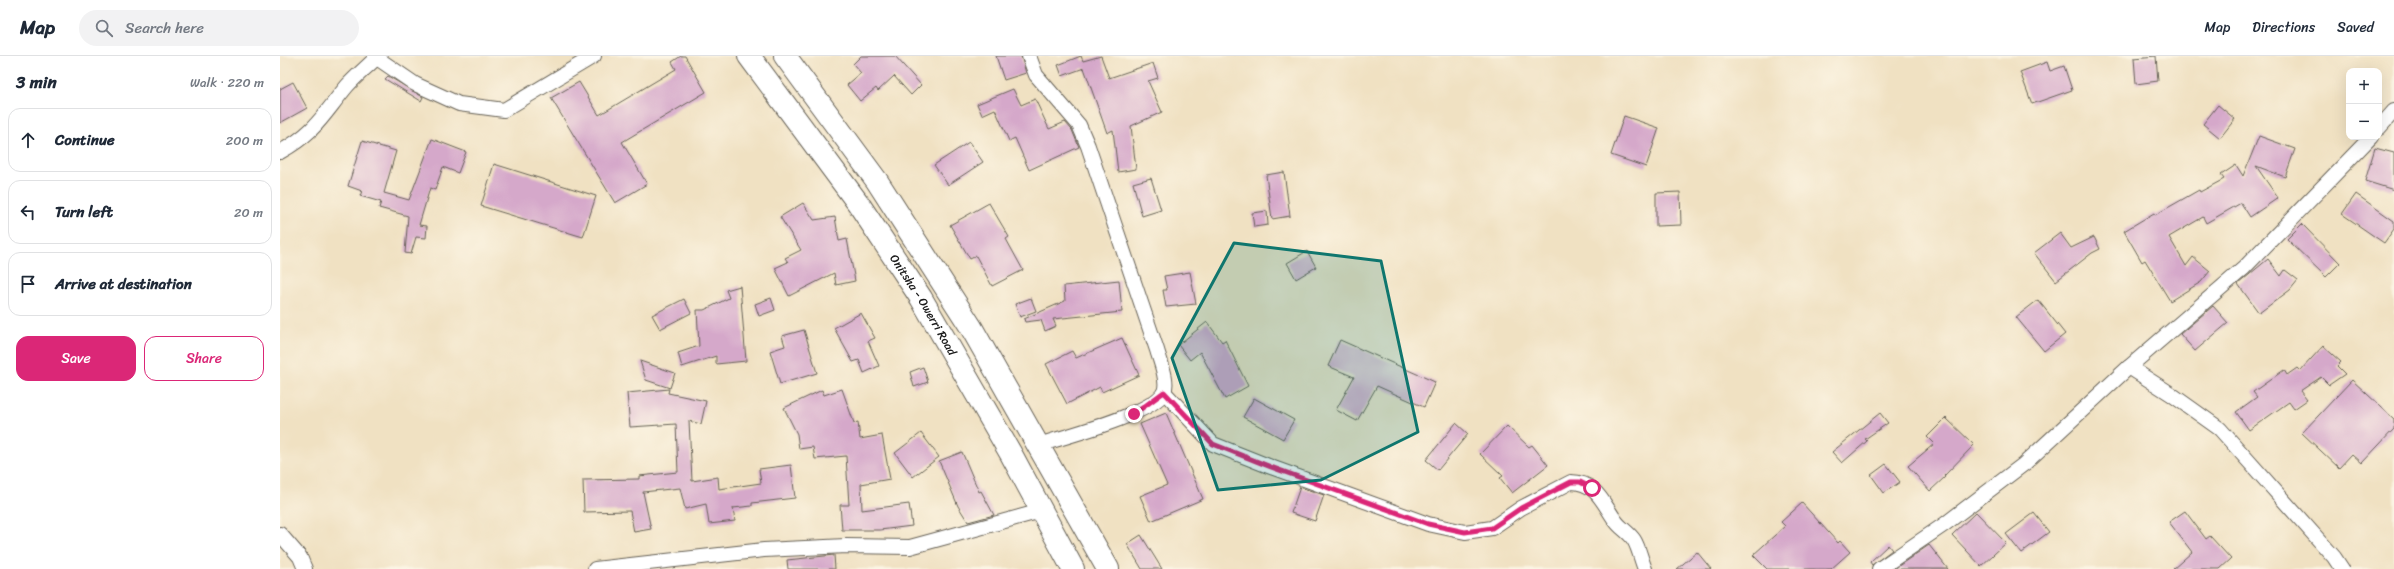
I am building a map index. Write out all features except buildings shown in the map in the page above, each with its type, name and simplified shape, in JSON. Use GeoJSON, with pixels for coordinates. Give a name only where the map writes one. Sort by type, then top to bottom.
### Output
{"type":"FeatureCollection","features":[{"type":"Feature","properties":{"kind":"highway","name":"Onitsha - Owerri Road"},"geometry":{"type":"LineString","coordinates":[[749,56],[858,203],[922,298],[1073,569]]}},
{"type":"Feature","properties":{"kind":"highway"},"geometry":{"type":"LineString","coordinates":[[785,56],[877,181],[971,327],[1108,569]]}},
{"type":"Feature","properties":{"kind":"street"},"geometry":{"type":"LineString","coordinates":[[280,152],[300,141],[317,126],[348,85],[375,57],[415,84],[460,104],[504,110],[594,56]]}},
{"type":"Feature","properties":{"kind":"street"},"geometry":{"type":"LineString","coordinates":[[1029,56],[1036,75],[1079,125],[1088,146],[1157,350],[1165,384],[1164,392],[1134,414],[1038,445]]}},
{"type":"Feature","properties":{"kind":"street"},"geometry":{"type":"LineString","coordinates":[[2382,125],[2394,111]]}},
{"type":"Feature","properties":{"kind":"street"},"geometry":{"type":"LineString","coordinates":[[1879,569],[1945,524],[2024,464],[2129,367],[2244,268],[2368,140]]}},
{"type":"Feature","properties":{"kind":"street"},"geometry":{"type":"LineString","coordinates":[[2129,367],[2171,394],[2220,429],[2334,557],[2342,569]]}},
{"type":"Feature","properties":{"kind":"street"},"geometry":{"type":"LineString","coordinates":[[1164,392],[1213,444],[1271,467],[1428,524],[1465,532],[1492,528],[1521,508],[1571,482],[1580,482],[1592,488],[1603,500],[1615,521],[1634,540],[1645,569]]}},
{"type":"Feature","properties":{"kind":"street"},"geometry":{"type":"LineString","coordinates":[[596,569],[764,550],[846,546],[910,547],[1041,511]]}},
{"type":"Feature","properties":{"kind":"street"},"geometry":{"type":"LineString","coordinates":[[280,534],[300,557],[305,569]]}},
{"type":"Feature","properties":{"kind":"highlighted area"},"geometry":{"type":"Polygon","coordinates":[[[1234,243],[1381,261],[1418,432],[1321,480],[1218,490],[1172,358],[1234,243]]]}},
{"type":"Feature","properties":{"kind":"route"},"geometry":{"type":"LineString","coordinates":[[1134,414],[1164,392],[1213,444],[1271,467],[1428,524],[1465,532],[1492,528],[1521,508],[1571,482],[1580,482],[1592,488]]}}]}
